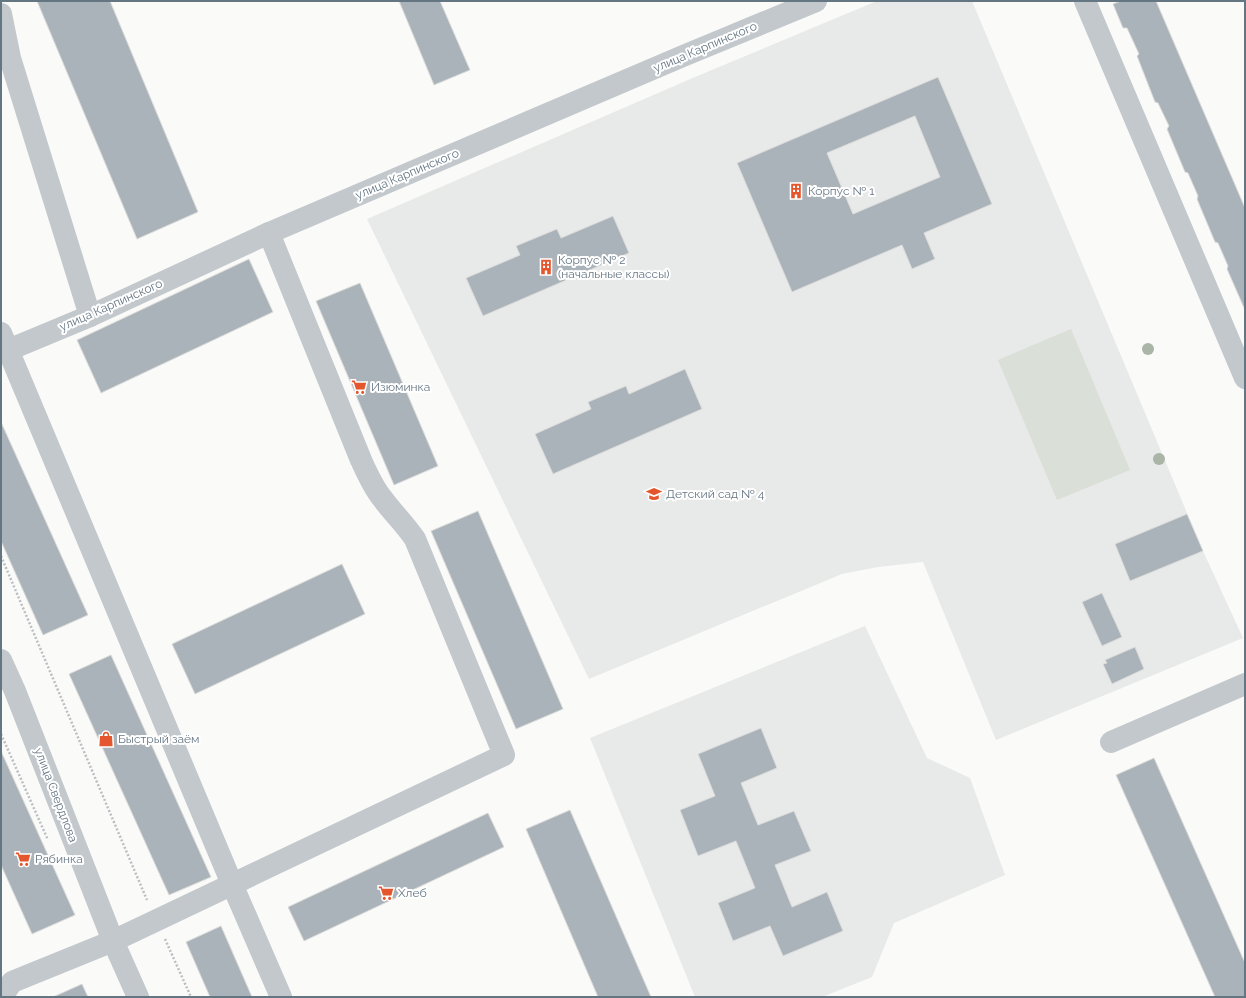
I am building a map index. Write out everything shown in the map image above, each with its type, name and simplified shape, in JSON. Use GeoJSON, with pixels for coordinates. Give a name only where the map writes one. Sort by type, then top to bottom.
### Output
{"type":"FeatureCollection","features":[{"type":"Feature","properties":{"kind":"street","name":"улица Карпинского"},"geometry":{"type":"LineString","coordinates":[[4,345],[90,316],[269,233],[683,56],[816,1]]}},
{"type":"Feature","properties":{"kind":"street"},"geometry":{"type":"LineString","coordinates":[[1085,1],[1245,378]]}},
{"type":"Feature","properties":{"kind":"street"},"geometry":{"type":"LineString","coordinates":[[1,14],[10,58],[90,316]]}},
{"type":"Feature","properties":{"kind":"street"},"geometry":{"type":"LineString","coordinates":[[2,997],[12,982],[113,941],[504,755],[415,539],[406,525],[382,498],[370,480],[269,233]]}},
{"type":"Feature","properties":{"kind":"street"},"geometry":{"type":"LineString","coordinates":[[4,345],[281,997]]}},
{"type":"Feature","properties":{"kind":"street","name":"улица Свердлова"},"geometry":{"type":"LineString","coordinates":[[1,660],[8,694],[138,997]]}},
{"type":"Feature","properties":{"kind":"street"},"geometry":{"type":"LineString","coordinates":[[1112,742],[1245,684]]}},
{"type":"Feature","properties":{"kind":"path"},"geometry":{"type":"LineString","coordinates":[[1,556],[156,920],[191,997]]}},
{"type":"Feature","properties":{"kind":"shaded area"},"geometry":{"type":"Polygon","coordinates":[[[877,1],[972,1],[1203,551],[1243,638],[996,740],[923,562],[878,567],[842,574],[589,679],[367,219],[695,77],[877,1]]]}},
{"type":"Feature","properties":{"kind":"shaded area"},"geometry":{"type":"Polygon","coordinates":[[[1071,329],[1130,470],[1057,500],[998,360],[1071,329]]]}},
{"type":"Feature","properties":{"kind":"shaded area"},"geometry":{"type":"Polygon","coordinates":[[[865,626],[927,758],[970,778],[1005,875],[894,923],[872,977],[822,997],[695,997],[590,738],[865,626]]]}},
{"type":"Feature","properties":{"kind":"building"},"geometry":{"type":"Polygon","coordinates":[[[37,1],[110,1],[198,212],[137,239],[37,1]]]}},
{"type":"Feature","properties":{"kind":"building"},"geometry":{"type":"Polygon","coordinates":[[[399,1],[440,1],[470,70],[434,85],[399,1]]]}},
{"type":"Feature","properties":{"kind":"building"},"geometry":{"type":"Polygon","coordinates":[[[1121,1],[1156,1],[1245,208],[1245,310],[1227,269],[1228,266],[1218,243],[1215,242],[1197,199],[1198,196],[1188,173],[1185,172],[1167,129],[1169,126],[1158,103],[1155,102],[1137,56],[1139,54],[1127,28],[1123,28],[1113,4],[1121,1]]]}},
{"type":"Feature","properties":{"kind":"building","name":"Корпус № 1"},"geometry":{"type":"Polygon","coordinates":[[[938,77],[992,204],[924,233],[935,259],[912,269],[902,245],[792,292],[737,163],[938,77]],[[915,116],[827,153],[853,214],[940,177],[915,116]]]}},
{"type":"Feature","properties":{"kind":"building","name":"Корпус № 2 (начальные классы)"},"geometry":{"type":"Polygon","coordinates":[[[613,216],[629,253],[483,316],[466,278],[520,255],[516,246],[557,229],[561,238],[613,216]]]}},
{"type":"Feature","properties":{"kind":"building"},"geometry":{"type":"Polygon","coordinates":[[[249,259],[273,312],[101,393],[77,340],[249,259]]]}},
{"type":"Feature","properties":{"kind":"building"},"geometry":{"type":"Polygon","coordinates":[[[360,283],[438,466],[394,485],[316,301],[360,283]]]}},
{"type":"Feature","properties":{"kind":"building"},"geometry":{"type":"Polygon","coordinates":[[[685,369],[702,409],[553,474],[535,434],[591,409],[588,402],[626,386],[629,394],[685,369]]]}},
{"type":"Feature","properties":{"kind":"building"},"geometry":{"type":"Polygon","coordinates":[[[1,422],[88,615],[43,635],[1,541],[1,422]]]}},
{"type":"Feature","properties":{"kind":"building"},"geometry":{"type":"Polygon","coordinates":[[[478,511],[563,709],[516,729],[431,531],[478,511]]]}},
{"type":"Feature","properties":{"kind":"building"},"geometry":{"type":"Polygon","coordinates":[[[1187,514],[1203,551],[1130,581],[1115,544],[1187,514]]]}},
{"type":"Feature","properties":{"kind":"building"},"geometry":{"type":"Polygon","coordinates":[[[342,564],[365,614],[195,694],[172,644],[342,564]]]}},
{"type":"Feature","properties":{"kind":"building"},"geometry":{"type":"Polygon","coordinates":[[[1102,593],[1122,637],[1102,646],[1082,602],[1102,593]]]}},
{"type":"Feature","properties":{"kind":"building"},"geometry":{"type":"Polygon","coordinates":[[[1135,647],[1144,669],[1112,684],[1103,664],[1107,663],[1105,660],[1135,647]]]}},
{"type":"Feature","properties":{"kind":"building"},"geometry":{"type":"Polygon","coordinates":[[[111,655],[211,877],[169,895],[69,674],[111,655]]]}},
{"type":"Feature","properties":{"kind":"building"},"geometry":{"type":"Polygon","coordinates":[[[761,728],[777,768],[741,783],[758,825],[794,811],[811,851],[775,865],[792,907],[827,892],[843,931],[783,956],[770,926],[733,941],[718,903],[755,888],[736,841],[698,856],[680,810],[715,796],[698,754],[761,728]]]}},
{"type":"Feature","properties":{"kind":"building"},"geometry":{"type":"Polygon","coordinates":[[[1,751],[75,915],[32,934],[1,865],[1,751]]]}},
{"type":"Feature","properties":{"kind":"building"},"geometry":{"type":"Polygon","coordinates":[[[1154,758],[1245,963],[1245,997],[1215,997],[1116,775],[1154,758]]]}},
{"type":"Feature","properties":{"kind":"building"},"geometry":{"type":"Polygon","coordinates":[[[570,810],[651,997],[598,997],[526,829],[570,810]]]}},
{"type":"Feature","properties":{"kind":"building"},"geometry":{"type":"Polygon","coordinates":[[[488,813],[504,847],[304,941],[288,907],[488,813]]]}},
{"type":"Feature","properties":{"kind":"building"},"geometry":{"type":"Polygon","coordinates":[[[221,926],[252,997],[210,997],[186,942],[221,926]]]}},
{"type":"Feature","properties":{"kind":"building"},"geometry":{"type":"Polygon","coordinates":[[[82,984],[88,997],[53,997],[82,984]]]}},
{"type":"Feature","properties":{"kind":"place","name":"Корпус № 1"},"geometry":{"type":"Point","coordinates":[796,191]}},
{"type":"Feature","properties":{"kind":"place","name":"Корпус № 2 (начальные классы)"},"geometry":{"type":"Point","coordinates":[546,267]}},
{"type":"Feature","properties":{"kind":"place","name":"Изюминка"},"geometry":{"type":"Point","coordinates":[359,387]}},
{"type":"Feature","properties":{"kind":"place","name":"Детский сад № 4"},"geometry":{"type":"Point","coordinates":[654,494]}},
{"type":"Feature","properties":{"kind":"place","name":"Быстрый заём"},"geometry":{"type":"Point","coordinates":[106,739]}},
{"type":"Feature","properties":{"kind":"place","name":"Рябинка"},"geometry":{"type":"Point","coordinates":[23,859]}},
{"type":"Feature","properties":{"kind":"place","name":"Хлеб"},"geometry":{"type":"Point","coordinates":[386,893]}}]}
